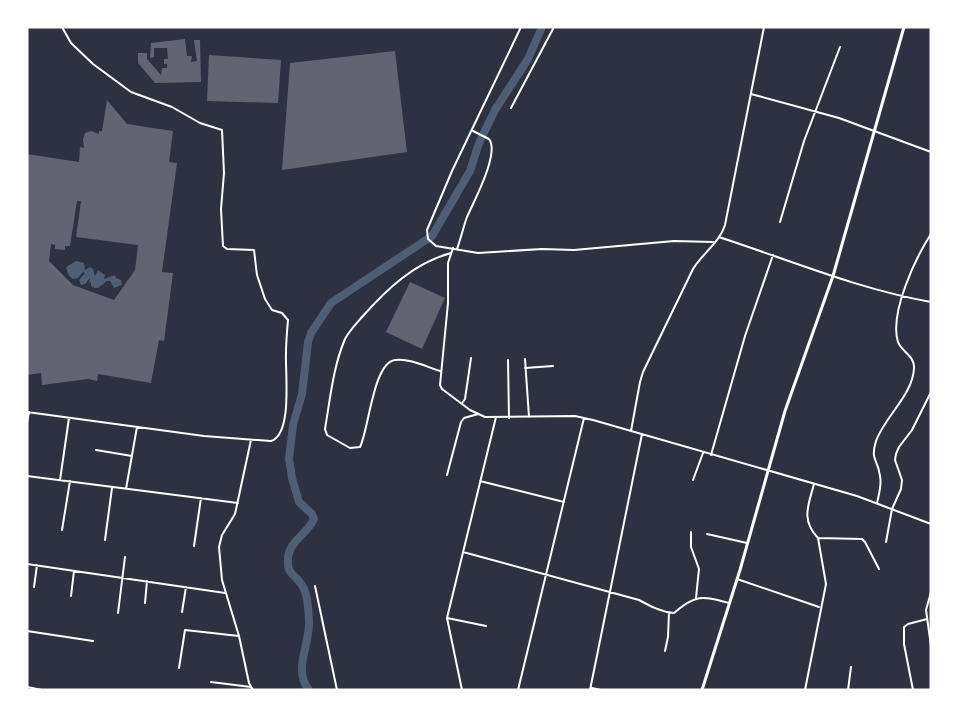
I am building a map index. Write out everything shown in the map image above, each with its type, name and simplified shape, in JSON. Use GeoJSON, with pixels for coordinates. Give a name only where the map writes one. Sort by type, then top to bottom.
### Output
{"type":"FeatureCollection","features":[{"type":"Feature","properties":{"kind":"main road"},"geometry":{"type":"LineString","coordinates":[[702,690],[737,579],[785,411],[833,276],[904,27]]}},
{"type":"Feature","properties":{"kind":"street"},"geometry":{"type":"LineString","coordinates":[[27,423],[28,412],[204,436],[275,440],[281,430],[287,394],[288,320],[282,313],[272,310],[265,299],[256,275],[254,250],[227,249],[223,246],[221,209],[224,132],[220,128],[200,123],[172,107],[131,92],[71,43],[62,27]]}},
{"type":"Feature","properties":{"kind":"street"},"geometry":{"type":"LineString","coordinates":[[521,27],[426,234],[432,243],[436,246],[485,253],[542,249],[574,250],[674,241],[714,242]]}},
{"type":"Feature","properties":{"kind":"street"},"geometry":{"type":"LineString","coordinates":[[511,108],[554,27]]}},
{"type":"Feature","properties":{"kind":"street"},"geometry":{"type":"LineString","coordinates":[[631,431],[643,372],[693,269],[719,237],[725,225],[764,27]]}},
{"type":"Feature","properties":{"kind":"street"},"geometry":{"type":"LineString","coordinates":[[780,222],[804,141],[840,47]]}},
{"type":"Feature","properties":{"kind":"street"},"geometry":{"type":"LineString","coordinates":[[751,94],[816,111],[931,152]]}},
{"type":"Feature","properties":{"kind":"street"},"geometry":{"type":"LineString","coordinates":[[472,130],[489,139],[492,147],[490,159],[448,263],[448,303],[440,385],[442,389],[478,414],[509,418],[575,416],[584,418],[877,503],[931,524]]}},
{"type":"Feature","properties":{"kind":"street"},"geometry":{"type":"LineString","coordinates":[[877,503],[880,474],[873,459],[873,453],[886,422],[910,386],[914,370],[914,364],[898,344],[897,319],[902,297],[922,247],[931,234]]}},
{"type":"Feature","properties":{"kind":"street"},"geometry":{"type":"LineString","coordinates":[[719,237],[833,276],[902,297],[931,302]]}},
{"type":"Feature","properties":{"kind":"street"},"geometry":{"type":"LineString","coordinates":[[441,371],[402,360],[387,363],[382,370],[360,447],[350,448],[327,435],[325,429],[332,388],[342,349],[349,333],[368,310],[407,274],[430,260],[451,253]]}},
{"type":"Feature","properties":{"kind":"street"},"geometry":{"type":"LineString","coordinates":[[711,455],[745,336],[773,255]]}},
{"type":"Feature","properties":{"kind":"street"},"geometry":{"type":"LineString","coordinates":[[462,403],[465,399],[471,358]]}},
{"type":"Feature","properties":{"kind":"street"},"geometry":{"type":"LineString","coordinates":[[525,359],[529,417]]}},
{"type":"Feature","properties":{"kind":"street"},"geometry":{"type":"LineString","coordinates":[[508,360],[509,418]]}},
{"type":"Feature","properties":{"kind":"street"},"geometry":{"type":"LineString","coordinates":[[525,368],[553,366]]}},
{"type":"Feature","properties":{"kind":"street"},"geometry":{"type":"LineString","coordinates":[[886,542],[892,509],[901,489],[902,480],[896,454],[912,430],[931,392]]}},
{"type":"Feature","properties":{"kind":"street"},"geometry":{"type":"LineString","coordinates":[[447,475],[461,422],[464,418],[478,414]]}},
{"type":"Feature","properties":{"kind":"street"},"geometry":{"type":"LineString","coordinates":[[462,690],[447,618],[496,417]]}},
{"type":"Feature","properties":{"kind":"street"},"geometry":{"type":"LineString","coordinates":[[60,480],[69,418]]}},
{"type":"Feature","properties":{"kind":"street"},"geometry":{"type":"LineString","coordinates":[[518,690],[584,418]]}},
{"type":"Feature","properties":{"kind":"street"},"geometry":{"type":"LineString","coordinates":[[126,489],[137,427]]}},
{"type":"Feature","properties":{"kind":"street"},"geometry":{"type":"LineString","coordinates":[[601,690],[590,689],[642,434]]}},
{"type":"Feature","properties":{"kind":"street"},"geometry":{"type":"LineString","coordinates":[[211,682],[252,688],[225,593],[219,562],[220,540],[233,520],[251,439]]}},
{"type":"Feature","properties":{"kind":"street"},"geometry":{"type":"LineString","coordinates":[[96,450],[132,456]]}},
{"type":"Feature","properties":{"kind":"street"},"geometry":{"type":"LineString","coordinates":[[693,480],[703,453]]}},
{"type":"Feature","properties":{"kind":"street"},"geometry":{"type":"LineString","coordinates":[[27,476],[238,503]]}},
{"type":"Feature","properties":{"kind":"street"},"geometry":{"type":"LineString","coordinates":[[62,530],[70,481]]}},
{"type":"Feature","properties":{"kind":"street"},"geometry":{"type":"LineString","coordinates":[[480,481],[564,502]]}},
{"type":"Feature","properties":{"kind":"street"},"geometry":{"type":"LineString","coordinates":[[805,690],[826,577],[818,538],[811,530],[807,518],[814,484]]}},
{"type":"Feature","properties":{"kind":"street"},"geometry":{"type":"LineString","coordinates":[[105,540],[112,488]]}},
{"type":"Feature","properties":{"kind":"street"},"geometry":{"type":"LineString","coordinates":[[194,546],[201,498]]}},
{"type":"Feature","properties":{"kind":"street"},"geometry":{"type":"LineString","coordinates":[[691,531],[691,547],[699,569],[696,598]]}},
{"type":"Feature","properties":{"kind":"street"},"geometry":{"type":"LineString","coordinates":[[707,534],[747,543]]}},
{"type":"Feature","properties":{"kind":"street"},"geometry":{"type":"LineString","coordinates":[[818,538],[861,539],[865,542],[879,569]]}},
{"type":"Feature","properties":{"kind":"street"},"geometry":{"type":"LineString","coordinates":[[462,552],[609,591],[674,613],[696,598],[703,596],[729,603]]}},
{"type":"Feature","properties":{"kind":"street"},"geometry":{"type":"LineString","coordinates":[[118,613],[125,557]]}},
{"type":"Feature","properties":{"kind":"street"},"geometry":{"type":"LineString","coordinates":[[27,564],[225,593]]}},
{"type":"Feature","properties":{"kind":"street"},"geometry":{"type":"LineString","coordinates":[[34,587],[37,565]]}},
{"type":"Feature","properties":{"kind":"street"},"geometry":{"type":"LineString","coordinates":[[71,596],[74,571]]}},
{"type":"Feature","properties":{"kind":"street"},"geometry":{"type":"LineString","coordinates":[[737,579],[820,608]]}},
{"type":"Feature","properties":{"kind":"street"},"geometry":{"type":"LineString","coordinates":[[145,603],[147,581]]}},
{"type":"Feature","properties":{"kind":"street"},"geometry":{"type":"LineString","coordinates":[[315,586],[337,690]]}},
{"type":"Feature","properties":{"kind":"street"},"geometry":{"type":"LineString","coordinates":[[182,612],[186,587]]}},
{"type":"Feature","properties":{"kind":"street"},"geometry":{"type":"LineString","coordinates":[[931,592],[926,610],[931,646]]}},
{"type":"Feature","properties":{"kind":"street"},"geometry":{"type":"LineString","coordinates":[[665,651],[669,612]]}},
{"type":"Feature","properties":{"kind":"street"},"geometry":{"type":"LineString","coordinates":[[447,618],[486,626]]}},
{"type":"Feature","properties":{"kind":"street"},"geometry":{"type":"LineString","coordinates":[[913,690],[904,644],[904,627],[927,619]]}},
{"type":"Feature","properties":{"kind":"street"},"geometry":{"type":"LineString","coordinates":[[179,668],[184,630],[239,636]]}},
{"type":"Feature","properties":{"kind":"street"},"geometry":{"type":"LineString","coordinates":[[27,631],[93,641]]}},
{"type":"Feature","properties":{"kind":"street"},"geometry":{"type":"LineString","coordinates":[[848,690],[851,667]]}},
{"type":"Feature","properties":{"kind":"street"},"geometry":{"type":"LineString","coordinates":[[27,687],[42,690]]}},
{"type":"Feature","properties":{"kind":"water"},"geometry":{"type":"Polygon","coordinates":[[[76,261],[84,263],[85,270],[90,267],[93,269],[95,276],[98,270],[105,275],[104,279],[115,275],[121,280],[122,285],[114,288],[110,281],[107,281],[98,288],[94,288],[91,282],[89,283],[90,278],[81,285],[79,280],[85,273],[73,279],[69,276],[66,267],[76,261]]]}},
{"type":"Feature","properties":{"kind":"building"},"geometry":{"type":"Polygon","coordinates":[[[185,39],[187,56],[192,56],[191,62],[197,61],[194,40],[200,40],[201,82],[155,83],[138,63],[138,53],[147,53],[147,59],[161,75],[162,68],[167,68],[164,59],[168,59],[167,48],[154,48],[154,57],[150,58],[151,43],[185,39]]]}},
{"type":"Feature","properties":{"kind":"building"},"geometry":{"type":"Polygon","coordinates":[[[395,51],[407,152],[282,170],[290,63],[395,51]]]}},
{"type":"Feature","properties":{"kind":"building"},"geometry":{"type":"Polygon","coordinates":[[[209,55],[281,60],[278,103],[207,101],[209,55]]]}},
{"type":"Feature","properties":{"kind":"building"},"geometry":{"type":"Polygon","coordinates":[[[107,100],[127,124],[173,131],[169,162],[177,163],[162,272],[173,273],[164,341],[159,340],[151,383],[98,374],[97,381],[88,379],[42,385],[41,373],[27,375],[27,154],[79,162],[80,147],[84,148],[85,133],[91,131],[99,134],[99,131],[102,131],[107,100]],[[77,201],[70,246],[65,246],[65,250],[55,249],[55,245],[51,244],[49,261],[73,285],[114,300],[135,270],[138,245],[76,237],[81,201],[77,201]]]}},
{"type":"Feature","properties":{"kind":"building"},"geometry":{"type":"Polygon","coordinates":[[[410,282],[445,298],[422,349],[386,332],[410,282]]]}},
{"type":"Feature","properties":{"kind":"waterway"},"geometry":{"type":"LineString","coordinates":[[309,690],[302,674],[309,628],[307,601],[303,588],[290,571],[288,557],[292,546],[314,519],[312,514],[299,502],[289,459],[293,425],[302,394],[311,333],[331,303],[432,236],[470,171],[479,143],[495,110],[528,59],[542,27]]}}]}
